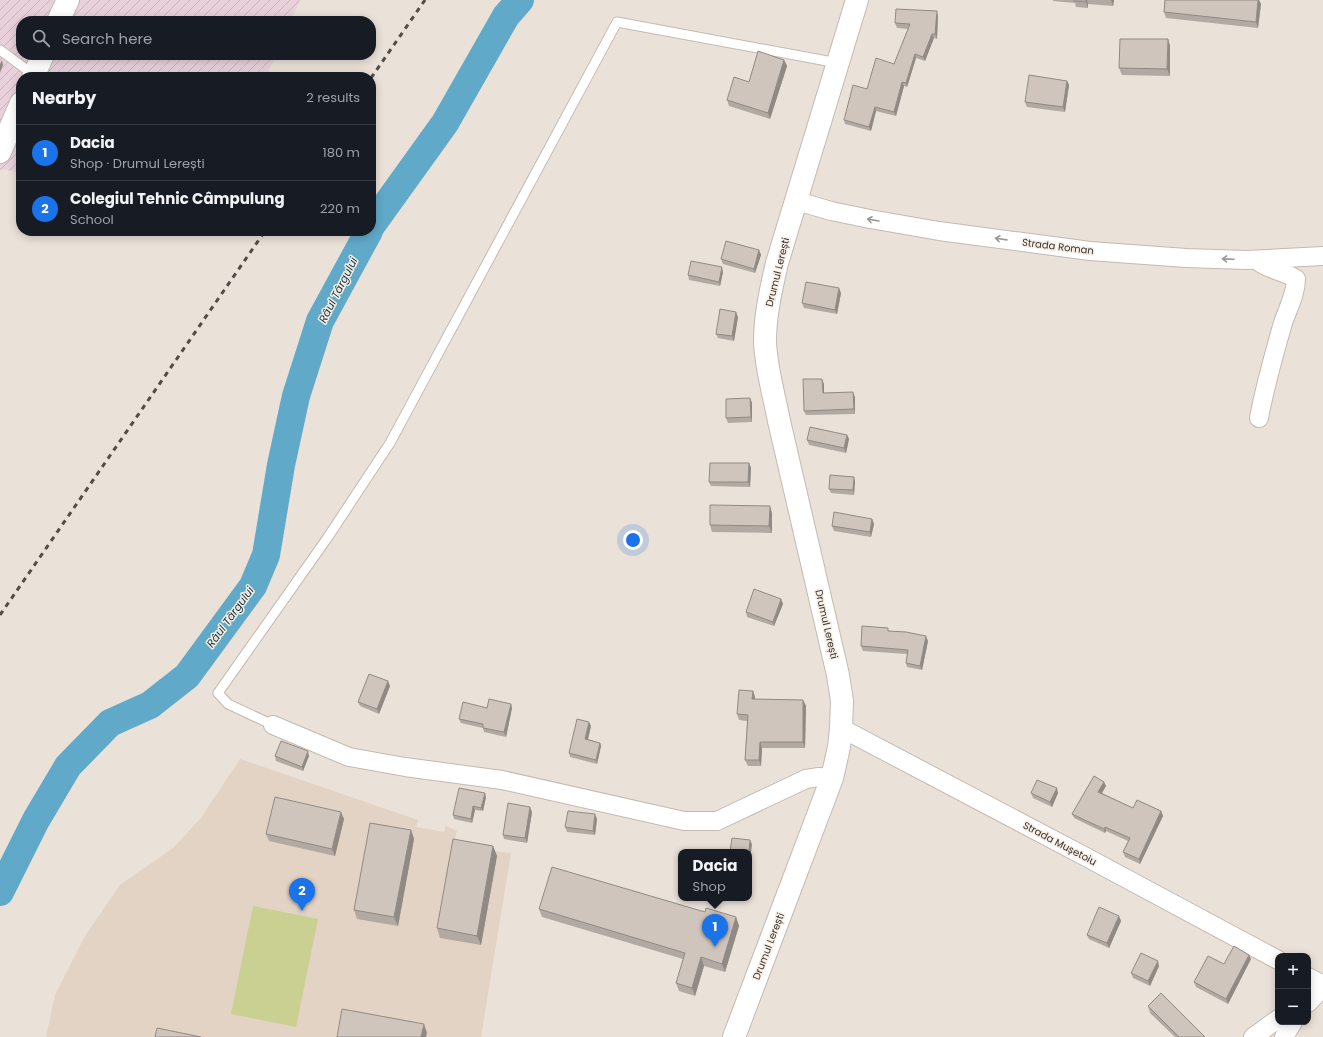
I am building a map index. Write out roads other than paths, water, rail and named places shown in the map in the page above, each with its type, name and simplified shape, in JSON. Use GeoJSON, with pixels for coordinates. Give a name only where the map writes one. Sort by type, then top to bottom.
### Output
{"type":"FeatureCollection","features":[{"type":"Feature","properties":{"kind":"main road"},"geometry":{"type":"LineString","coordinates":[[60,16],[68,0]]}},
{"type":"Feature","properties":{"kind":"main road","name":"Drumul Lerești"},"geometry":{"type":"LineString","coordinates":[[734,1037],[832,778],[839,748],[842,701],[837,668],[779,421],[771,384],[765,343],[769,296],[777,263],[857,0]]}},
{"type":"Feature","properties":{"kind":"main road"},"geometry":{"type":"LineString","coordinates":[[35,72],[41,60]]}},
{"type":"Feature","properties":{"kind":"main road"},"geometry":{"type":"LineString","coordinates":[[0,152],[16,115]]}},
{"type":"Feature","properties":{"kind":"street","name":"Strada Roman"},"geometry":{"type":"LineString","coordinates":[[797,201],[831,211],[939,231],[1082,250],[1186,258],[1256,260],[1323,256]]}},
{"type":"Feature","properties":{"kind":"street"},"geometry":{"type":"LineString","coordinates":[[1256,260],[1263,265],[1288,274],[1296,279],[1296,289],[1284,322],[1264,394],[1259,418]]}},
{"type":"Feature","properties":{"kind":"street"},"geometry":{"type":"LineString","coordinates":[[273,725],[349,757],[405,767],[502,780],[684,821],[717,821],[806,779],[819,776],[832,778]]}},
{"type":"Feature","properties":{"kind":"street","name":"Strada Mușetoiu"},"geometry":{"type":"LineString","coordinates":[[841,728],[1275,958]]}},
{"type":"Feature","properties":{"kind":"street"},"geometry":{"type":"LineString","coordinates":[[1311,978],[1323,986]]}},
{"type":"Feature","properties":{"kind":"street"},"geometry":{"type":"LineString","coordinates":[[1311,995],[1323,986]]}},
{"type":"Feature","properties":{"kind":"street"},"geometry":{"type":"LineString","coordinates":[[1311,1000],[1323,986]]}},
{"type":"Feature","properties":{"kind":"street"},"geometry":{"type":"LineString","coordinates":[[1253,1037],[1275,1020]]}},
{"type":"Feature","properties":{"kind":"street"},"geometry":{"type":"LineString","coordinates":[[1284,1037],[1291,1025]]}},
{"type":"Feature","properties":{"kind":"lane"},"geometry":{"type":"LineString","coordinates":[[273,725],[228,704],[218,693],[328,537],[390,444],[617,22],[838,64]]}},
{"type":"Feature","properties":{"kind":"lane"},"geometry":{"type":"LineString","coordinates":[[0,50],[28,72]]}},
{"type":"Feature","properties":{"kind":"waterway","name":"Râul Târgului"},"geometry":{"type":"LineString","coordinates":[[376,219],[445,123],[506,16],[520,0]]}},
{"type":"Feature","properties":{"kind":"waterway","name":"Râul Târgului"},"geometry":{"type":"LineString","coordinates":[[0,892],[36,820],[68,766],[110,723],[150,705],[187,676],[253,586],[266,555],[281,465],[296,396],[320,321],[366,236]]}},
{"type":"Feature","properties":{"kind":"railway"},"geometry":{"type":"LineString","coordinates":[[375,72],[425,0]]}},
{"type":"Feature","properties":{"kind":"railway"},"geometry":{"type":"LineString","coordinates":[[0,615],[262,236]]}},
{"type":"Feature","properties":{"kind":"place","name":"Colegiul Tehnic Câmpulung"},"geometry":{"type":"Point","coordinates":[302,911]}},
{"type":"Feature","properties":{"kind":"place","name":"Dacia"},"geometry":{"type":"Point","coordinates":[715,947]}}]}
